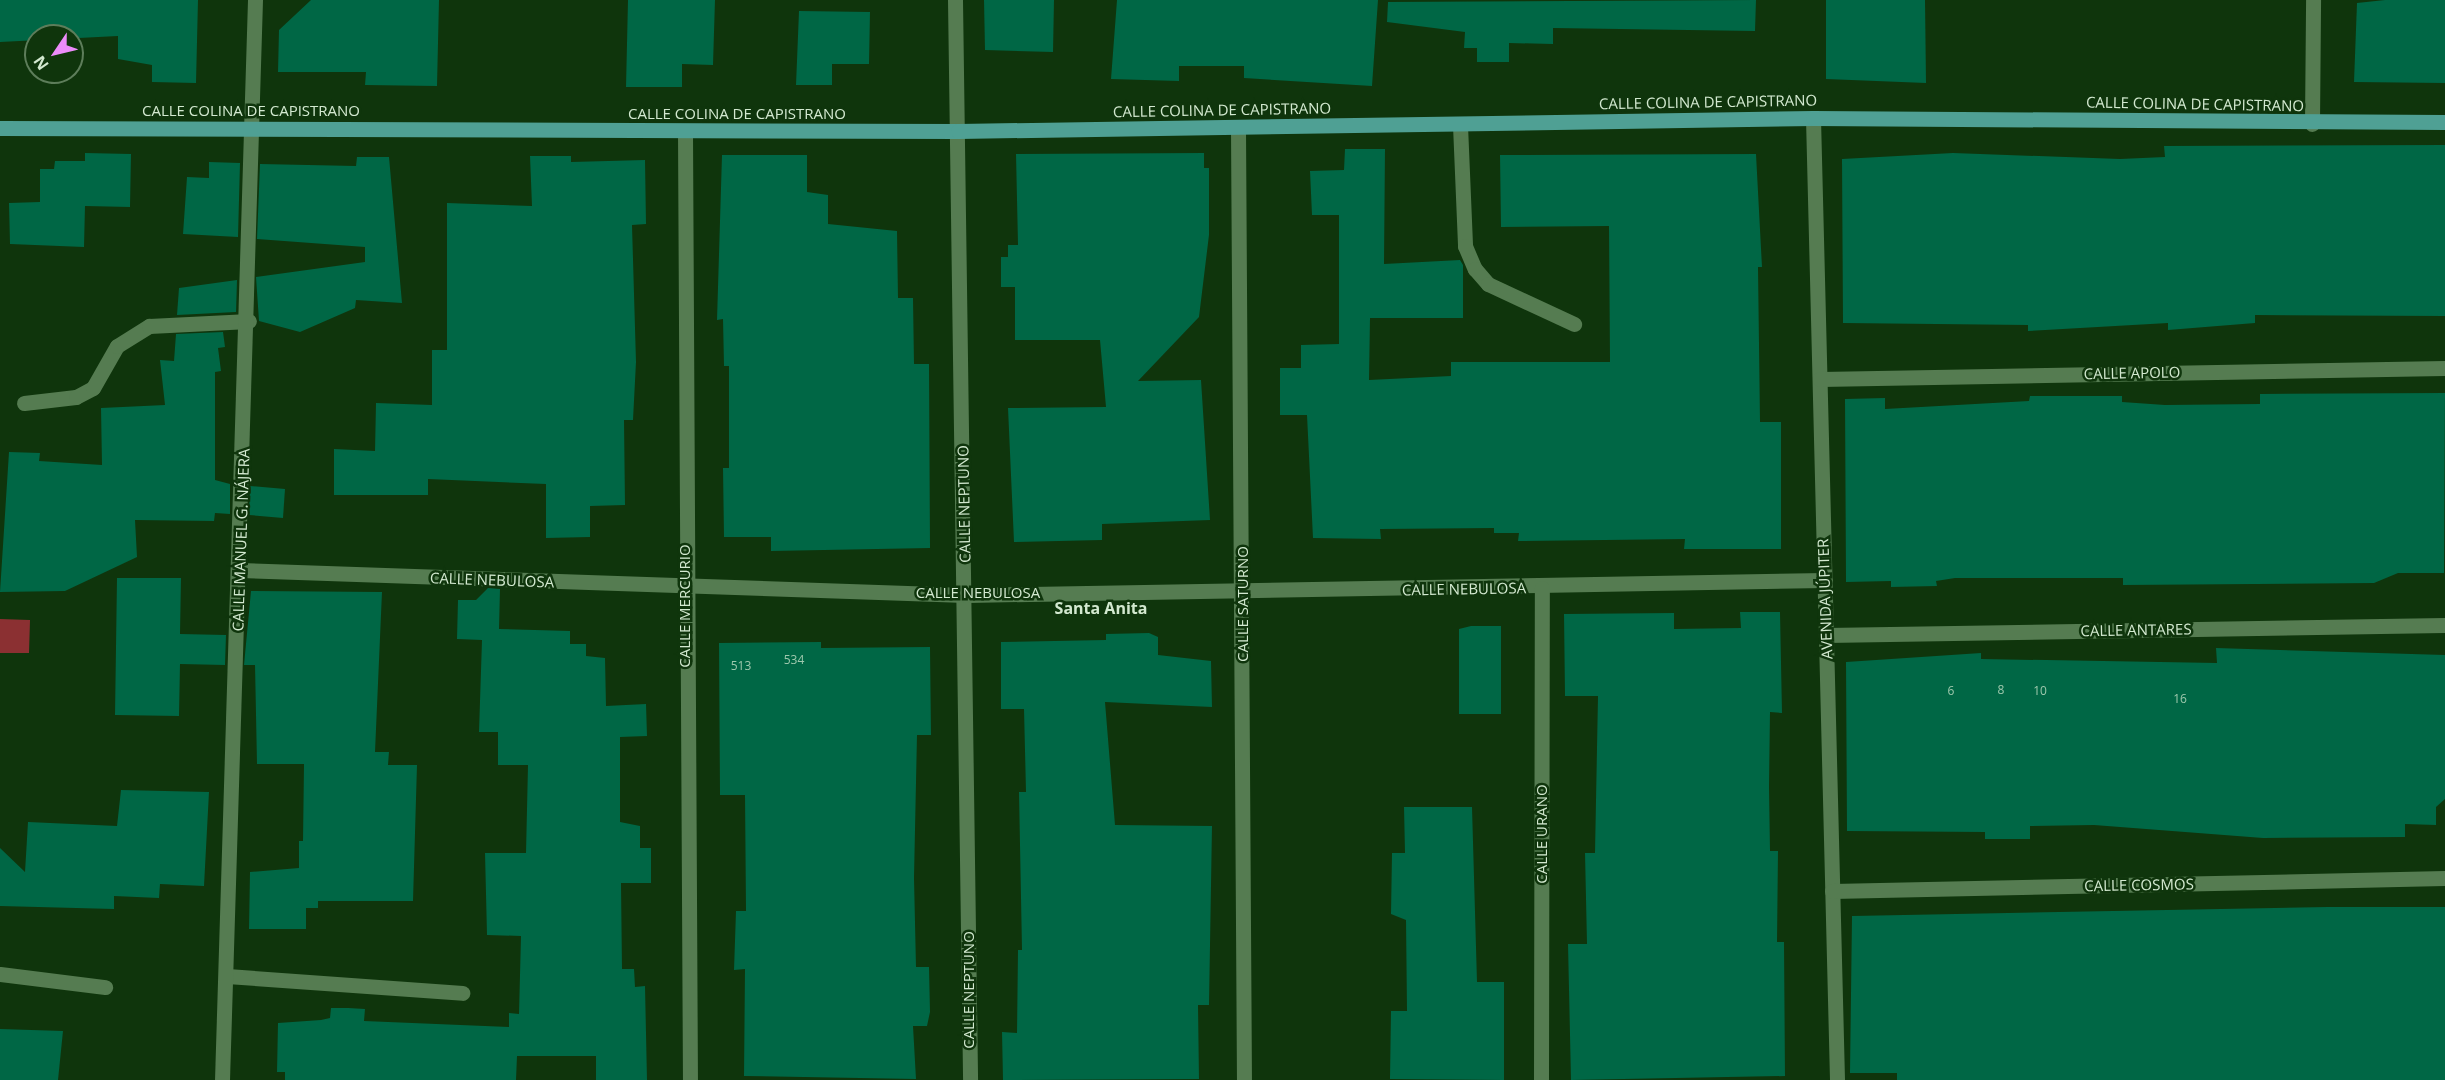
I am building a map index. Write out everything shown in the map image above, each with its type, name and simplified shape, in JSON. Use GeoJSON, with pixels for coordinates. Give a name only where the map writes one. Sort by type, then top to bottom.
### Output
{"type":"FeatureCollection","features":[{"type":"Feature","properties":{"kind":"main road","name":"CALLE COLINA DE CAPISTRANO"},"geometry":{"type":"LineString","coordinates":[[0,128],[958,132],[1238,129],[1813,117],[2312,124],[2445,122]]}},
{"type":"Feature","properties":{"kind":"street","name":"CALLE MANUEL G. NÁJERA"},"geometry":{"type":"LineString","coordinates":[[222,1080],[249,321],[255,0]]}},
{"type":"Feature","properties":{"kind":"street","name":"CALLE NEPTUNO"},"geometry":{"type":"LineString","coordinates":[[955,0],[966,595],[970,1080]]}},
{"type":"Feature","properties":{"kind":"street"},"geometry":{"type":"LineString","coordinates":[[2312,124],[2313,0]]}},
{"type":"Feature","properties":{"kind":"street","name":"AVENIDA JÚPITER"},"geometry":{"type":"LineString","coordinates":[[1813,117],[1837,1080]]}},
{"type":"Feature","properties":{"kind":"street"},"geometry":{"type":"LineString","coordinates":[[1460,124],[1465,246],[1475,269],[1488,284],[1574,324]]}},
{"type":"Feature","properties":{"kind":"street","name":"CALLE SATURNO"},"geometry":{"type":"LineString","coordinates":[[1238,129],[1243,591],[1244,1080]]}},
{"type":"Feature","properties":{"kind":"street","name":"CALLE MERCURIO"},"geometry":{"type":"LineString","coordinates":[[685,132],[685,588],[690,1080]]}},
{"type":"Feature","properties":{"kind":"street"},"geometry":{"type":"LineString","coordinates":[[24,403],[76,397],[93,388],[117,345],[149,326],[249,321]]}},
{"type":"Feature","properties":{"kind":"street","name":"CALLE APOLO"},"geometry":{"type":"LineString","coordinates":[[1820,379],[2445,368]]}},
{"type":"Feature","properties":{"kind":"street","name":"CALLE NEBULOSA"},"geometry":{"type":"LineString","coordinates":[[239,570],[685,588],[966,595],[1542,588],[1825,580]]}},
{"type":"Feature","properties":{"kind":"street","name":"CALLE URANO"},"geometry":{"type":"LineString","coordinates":[[1541,1080],[1542,588]]}},
{"type":"Feature","properties":{"kind":"street","name":"CALLE ANTARES"},"geometry":{"type":"LineString","coordinates":[[1826,635],[2445,625]]}},
{"type":"Feature","properties":{"kind":"street","name":"CALLE COSMOS"},"geometry":{"type":"LineString","coordinates":[[1833,891],[2445,879]]}},
{"type":"Feature","properties":{"kind":"street"},"geometry":{"type":"LineString","coordinates":[[0,974],[105,987]]}},
{"type":"Feature","properties":{"kind":"street"},"geometry":{"type":"LineString","coordinates":[[227,976],[462,993]]}},
{"type":"Feature","properties":{"kind":"shaded area"},"geometry":{"type":"Polygon","coordinates":[[[0,619],[30,620],[29,653],[0,653],[0,619]]]}},
{"type":"Feature","properties":{"kind":"building"},"geometry":{"type":"Polygon","coordinates":[[[0,0],[198,0],[196,83],[152,82],[152,65],[118,59],[118,36],[84,38],[84,24],[24,24],[24,41],[0,42],[0,0]]]}},
{"type":"Feature","properties":{"kind":"building"},"geometry":{"type":"Polygon","coordinates":[[[311,0],[439,0],[437,86],[365,85],[366,72],[278,72],[279,30],[311,0]]]}},
{"type":"Feature","properties":{"kind":"building"},"geometry":{"type":"Polygon","coordinates":[[[628,0],[715,0],[713,65],[682,64],[682,87],[626,87],[628,0]]]}},
{"type":"Feature","properties":{"kind":"building"},"geometry":{"type":"Polygon","coordinates":[[[984,0],[1054,0],[1053,52],[985,50],[984,0]]]}},
{"type":"Feature","properties":{"kind":"building"},"geometry":{"type":"Polygon","coordinates":[[[1117,0],[1378,0],[1372,86],[1244,78],[1244,66],[1179,66],[1179,81],[1111,79],[1117,0]]]}},
{"type":"Feature","properties":{"kind":"building"},"geometry":{"type":"Polygon","coordinates":[[[1756,0],[1755,31],[1553,28],[1553,44],[1509,43],[1509,62],[1477,62],[1477,48],[1464,48],[1465,32],[1387,22],[1388,2],[1756,0]]]}},
{"type":"Feature","properties":{"kind":"building"},"geometry":{"type":"Polygon","coordinates":[[[1826,0],[1925,0],[1926,83],[1826,79],[1826,0]]]}},
{"type":"Feature","properties":{"kind":"building"},"geometry":{"type":"Polygon","coordinates":[[[2385,0],[2445,0],[2445,83],[2354,82],[2357,3],[2385,0]]]}},
{"type":"Feature","properties":{"kind":"building"},"geometry":{"type":"Polygon","coordinates":[[[799,11],[870,12],[869,64],[832,64],[832,85],[796,85],[799,11]]]}},
{"type":"Feature","properties":{"kind":"building"},"geometry":{"type":"Polygon","coordinates":[[[2445,145],[2445,316],[2255,315],[2255,323],[2168,330],[2168,323],[2028,331],[2028,325],[1843,323],[1842,159],[1953,153],[2120,159],[2165,157],[2164,146],[2445,145]]]}},
{"type":"Feature","properties":{"kind":"building"},"geometry":{"type":"Polygon","coordinates":[[[1345,149],[1385,149],[1384,264],[1460,260],[1463,265],[1463,318],[1370,318],[1369,380],[1451,376],[1451,362],[1610,362],[1609,226],[1501,227],[1500,155],[1756,154],[1762,267],[1758,267],[1760,422],[1781,422],[1781,549],[1684,549],[1685,539],[1518,541],[1519,533],[1494,533],[1494,528],[1380,529],[1381,539],[1313,538],[1307,415],[1280,415],[1280,368],[1301,368],[1301,345],[1339,344],[1339,215],[1312,215],[1310,171],[1344,170],[1345,149]]]}},
{"type":"Feature","properties":{"kind":"building"},"geometry":{"type":"Polygon","coordinates":[[[85,153],[131,154],[130,207],[85,206],[84,247],[10,244],[9,203],[40,202],[40,169],[54,169],[55,161],[85,161],[85,153]]]}},
{"type":"Feature","properties":{"kind":"building"},"geometry":{"type":"Polygon","coordinates":[[[1204,153],[1204,168],[1209,168],[1209,235],[1199,317],[1138,381],[1201,380],[1210,520],[1102,524],[1102,540],[1014,542],[1008,408],[1106,407],[1100,340],[1015,340],[1015,287],[1001,287],[1001,257],[1008,257],[1008,245],[1018,245],[1016,154],[1204,153]]]}},
{"type":"Feature","properties":{"kind":"building"},"geometry":{"type":"Polygon","coordinates":[[[722,155],[807,155],[807,192],[828,195],[828,224],[897,231],[898,298],[913,298],[914,364],[929,364],[930,548],[771,551],[771,537],[724,537],[723,468],[729,468],[729,366],[724,366],[723,319],[717,320],[722,155]]]}},
{"type":"Feature","properties":{"kind":"building"},"geometry":{"type":"Polygon","coordinates":[[[530,156],[571,156],[571,162],[645,160],[646,224],[632,225],[636,362],[633,420],[624,420],[625,505],[590,506],[590,537],[546,538],[546,484],[428,479],[428,495],[334,495],[334,449],[375,451],[376,403],[432,405],[432,350],[447,350],[447,203],[532,206],[530,156]]]}},
{"type":"Feature","properties":{"kind":"building"},"geometry":{"type":"Polygon","coordinates":[[[357,157],[389,157],[402,303],[356,300],[355,308],[300,332],[259,321],[256,277],[365,262],[365,247],[257,239],[260,164],[356,166],[357,157]]]}},
{"type":"Feature","properties":{"kind":"building"},"geometry":{"type":"Polygon","coordinates":[[[209,162],[240,163],[238,237],[183,234],[187,177],[209,178],[209,162]]]}},
{"type":"Feature","properties":{"kind":"building"},"geometry":{"type":"Polygon","coordinates":[[[237,280],[236,312],[177,315],[179,288],[237,280]]]}},
{"type":"Feature","properties":{"kind":"building"},"geometry":{"type":"Polygon","coordinates":[[[223,332],[225,347],[218,348],[221,371],[215,372],[215,480],[230,484],[230,514],[215,513],[214,521],[135,520],[137,557],[65,591],[0,592],[9,452],[40,453],[39,461],[102,465],[101,408],[165,405],[160,360],[174,361],[176,334],[223,332]]]}},
{"type":"Feature","properties":{"kind":"building"},"geometry":{"type":"Polygon","coordinates":[[[2445,393],[2444,573],[2398,573],[2374,583],[2123,585],[2123,578],[1955,578],[1936,581],[1937,586],[1891,587],[1891,581],[1846,582],[1845,399],[1885,398],[1885,409],[2029,401],[2030,396],[2122,396],[2122,402],[2165,405],[2260,404],[2260,394],[2445,393]]]}},
{"type":"Feature","properties":{"kind":"building"},"geometry":{"type":"Polygon","coordinates":[[[250,486],[285,489],[283,518],[249,515],[250,486]]]}},
{"type":"Feature","properties":{"kind":"building"},"geometry":{"type":"Polygon","coordinates":[[[117,578],[181,578],[180,634],[226,635],[225,665],[180,664],[179,716],[115,715],[117,578]]]}},
{"type":"Feature","properties":{"kind":"building"},"geometry":{"type":"Polygon","coordinates":[[[488,588],[500,589],[499,629],[570,631],[570,644],[586,644],[586,656],[605,658],[606,706],[646,704],[647,736],[620,737],[620,822],[640,826],[640,848],[651,848],[651,883],[621,883],[622,969],[634,969],[635,987],[645,986],[647,1080],[596,1080],[596,1056],[517,1056],[516,1080],[285,1080],[285,1072],[277,1072],[278,1023],[330,1018],[331,1008],[365,1009],[364,1021],[509,1027],[509,1013],[519,1014],[521,936],[487,935],[485,853],[526,853],[528,765],[498,765],[498,732],[479,732],[482,640],[457,639],[458,600],[476,600],[488,588]]]}},
{"type":"Feature","properties":{"kind":"building"},"geometry":{"type":"Polygon","coordinates":[[[251,591],[382,592],[375,752],[389,752],[388,765],[417,765],[413,901],[318,901],[318,908],[306,908],[306,929],[249,929],[250,872],[299,868],[299,841],[303,841],[304,764],[257,764],[255,665],[244,665],[251,591]]]}},
{"type":"Feature","properties":{"kind":"building"},"geometry":{"type":"Polygon","coordinates":[[[1740,612],[1780,612],[1782,713],[1770,712],[1769,787],[1770,851],[1778,851],[1777,942],[1784,942],[1785,1076],[1571,1080],[1568,944],[1587,944],[1585,853],[1595,853],[1598,696],[1565,696],[1564,614],[1674,613],[1674,629],[1741,628],[1740,612]]]}},
{"type":"Feature","properties":{"kind":"building"},"geometry":{"type":"Polygon","coordinates":[[[1471,626],[1501,626],[1501,714],[1459,714],[1459,629],[1471,626]]]}},
{"type":"Feature","properties":{"kind":"building"},"geometry":{"type":"Polygon","coordinates":[[[1149,633],[1158,637],[1158,655],[1211,661],[1212,707],[1105,702],[1115,825],[1212,826],[1209,1005],[1198,1005],[1199,1079],[1003,1080],[1002,1032],[1017,1033],[1018,950],[1022,950],[1019,792],[1026,792],[1024,709],[1001,709],[1001,642],[1106,640],[1106,634],[1149,633]]]}},
{"type":"Feature","properties":{"kind":"building"},"geometry":{"type":"Polygon","coordinates":[[[821,642],[821,648],[930,647],[931,735],[917,735],[914,878],[916,967],[929,967],[930,1012],[927,1026],[913,1026],[916,1079],[744,1076],[745,969],[734,970],[736,911],[746,911],[745,795],[720,795],[719,643],[821,642]]]}},
{"type":"Feature","properties":{"kind":"building"},"geometry":{"type":"Polygon","coordinates":[[[2216,648],[2445,655],[2445,799],[2436,807],[2436,825],[2405,824],[2405,837],[2263,838],[2094,825],[2030,826],[2030,839],[1985,839],[1985,832],[1847,831],[1846,662],[1981,653],[1981,659],[2217,663],[2216,648]]]}},
{"type":"Feature","properties":{"kind":"building"},"geometry":{"type":"Polygon","coordinates":[[[121,790],[209,792],[204,886],[160,884],[159,898],[114,896],[114,909],[0,906],[0,848],[25,872],[28,822],[117,826],[121,790]]]}},
{"type":"Feature","properties":{"kind":"building"},"geometry":{"type":"Polygon","coordinates":[[[1404,807],[1472,807],[1477,982],[1504,982],[1504,1080],[1390,1079],[1391,1011],[1407,1011],[1406,920],[1391,914],[1392,853],[1405,853],[1404,807]]]}},
{"type":"Feature","properties":{"kind":"building"},"geometry":{"type":"Polygon","coordinates":[[[2445,907],[2445,1080],[1897,1080],[1897,1073],[1850,1073],[1852,916],[2445,907]]]}},
{"type":"Feature","properties":{"kind":"building"},"geometry":{"type":"Polygon","coordinates":[[[0,1029],[63,1031],[58,1080],[0,1080],[0,1029]]]}},
{"type":"Feature","properties":{"kind":"district","name":"Santa Anita"},"geometry":{"type":"Point","coordinates":[1101,608]}}]}
